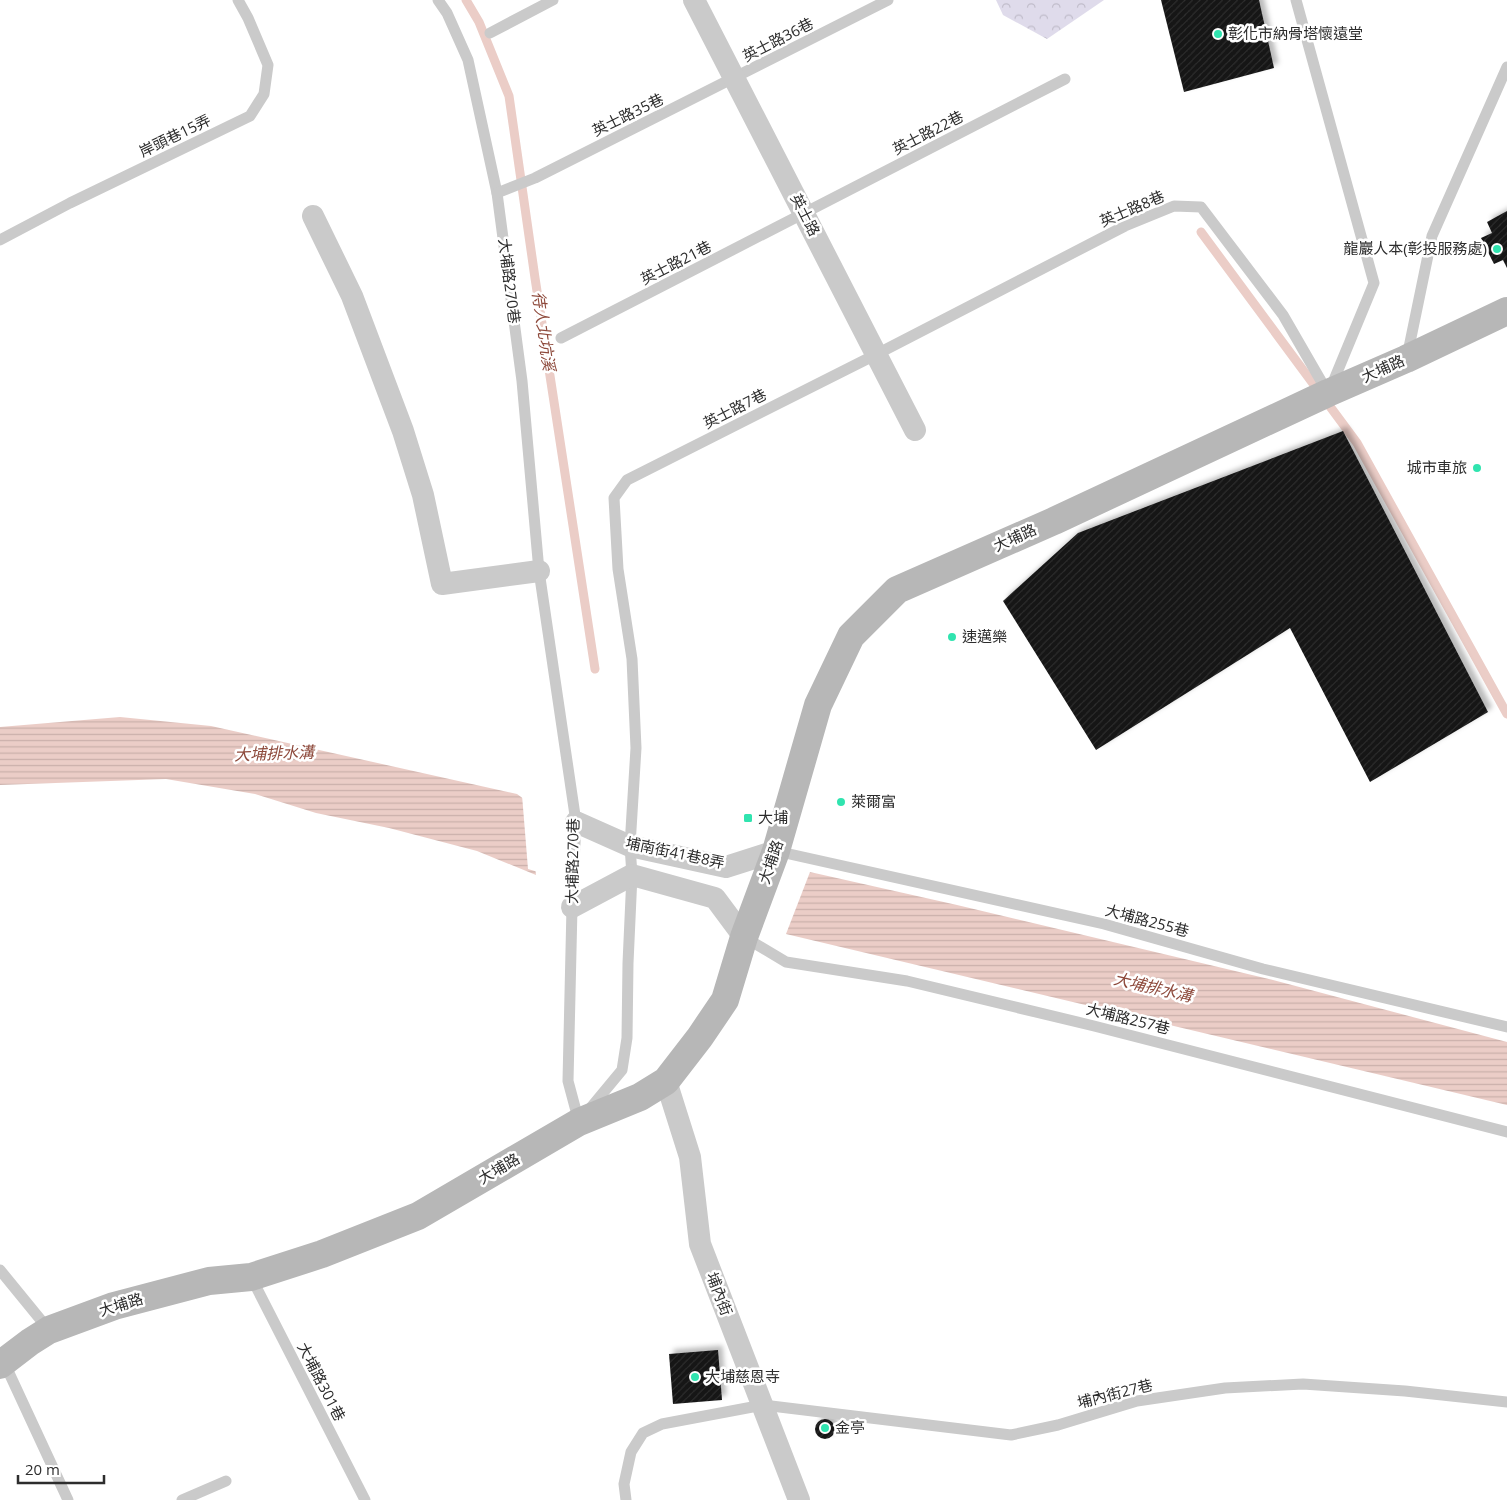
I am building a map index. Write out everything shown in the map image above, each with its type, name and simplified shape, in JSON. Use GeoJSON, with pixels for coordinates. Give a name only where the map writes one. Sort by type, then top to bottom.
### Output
{"type":"FeatureCollection","features":[{"type":"Feature","properties":{"kind":"main road","name":"大埔路"},"geometry":{"type":"LineString","coordinates":[[2,1364],[49,1330],[114,1306],[209,1281],[251,1277],[322,1254],[418,1216],[579,1122],[640,1097],[666,1081],[700,1037],[725,1000],[744,937],[776,851],[818,705],[851,636],[897,590],[1054,521],[1507,311]]}},
{"type":"Feature","properties":{"kind":"street","name":"英士路"},"geometry":{"type":"LineString","coordinates":[[694,0],[915,430]]}},
{"type":"Feature","properties":{"kind":"street"},"geometry":{"type":"LineString","coordinates":[[313,216],[352,296],[403,431],[423,495],[442,584],[540,571]]}},
{"type":"Feature","properties":{"kind":"street","name":"埔南街41巷8弄"},"geometry":{"type":"LineString","coordinates":[[576,822],[630,846],[726,867],[776,851]]}},
{"type":"Feature","properties":{"kind":"street"},"geometry":{"type":"LineString","coordinates":[[572,907],[632,875],[715,898],[744,937]]}},
{"type":"Feature","properties":{"kind":"street","name":"埔內街"},"geometry":{"type":"LineString","coordinates":[[666,1081],[690,1157],[700,1244],[799,1500]]}},
{"type":"Feature","properties":{"kind":"lane","name":"岸頭巷15弄"},"geometry":{"type":"LineString","coordinates":[[0,240],[70,203],[250,116],[264,94],[268,65],[248,18],[238,0]]}},
{"type":"Feature","properties":{"kind":"lane","name":"大埔路270巷"},"geometry":{"type":"LineString","coordinates":[[438,0],[447,13],[468,60],[498,193],[522,381],[540,571],[576,822],[568,1081],[579,1122]]}},
{"type":"Feature","properties":{"kind":"lane"},"geometry":{"type":"LineString","coordinates":[[490,32],[553,0]]}},
{"type":"Feature","properties":{"kind":"lane","name":"英士路36巷"},"geometry":{"type":"LineString","coordinates":[[735,78],[888,0]]}},
{"type":"Feature","properties":{"kind":"lane"},"geometry":{"type":"LineString","coordinates":[[1296,0],[1374,283],[1328,393]]}},
{"type":"Feature","properties":{"kind":"lane"},"geometry":{"type":"LineString","coordinates":[[1406,359],[1432,236],[1507,67]]}},
{"type":"Feature","properties":{"kind":"lane","name":"英士路35巷"},"geometry":{"type":"LineString","coordinates":[[498,193],[535,178],[735,78]]}},
{"type":"Feature","properties":{"kind":"lane","name":"英士路22巷"},"geometry":{"type":"LineString","coordinates":[[804,214],[1065,79]]}},
{"type":"Feature","properties":{"kind":"lane","name":"英士路8巷"},"geometry":{"type":"LineString","coordinates":[[877,354],[1125,226],[1174,206],[1201,207],[1283,315],[1328,393]]}},
{"type":"Feature","properties":{"kind":"lane","name":"英士路21巷"},"geometry":{"type":"LineString","coordinates":[[561,338],[804,214]]}},
{"type":"Feature","properties":{"kind":"lane","name":"英士路7巷"},"geometry":{"type":"LineString","coordinates":[[630,846],[636,748],[632,659],[618,569],[614,498],[627,480],[877,354]]}},
{"type":"Feature","properties":{"kind":"lane"},"geometry":{"type":"LineString","coordinates":[[579,1122],[622,1070],[627,1038],[632,875],[630,846]]}},
{"type":"Feature","properties":{"kind":"lane","name":"大埔路255巷"},"geometry":{"type":"LineString","coordinates":[[776,851],[1104,924],[1263,969],[1507,1027]]}},
{"type":"Feature","properties":{"kind":"lane","name":"大埔路257巷"},"geometry":{"type":"LineString","coordinates":[[744,937],[786,962],[907,981],[1094,1026],[1507,1132]]}},
{"type":"Feature","properties":{"kind":"lane"},"geometry":{"type":"LineString","coordinates":[[0,1270],[49,1330]]}},
{"type":"Feature","properties":{"kind":"lane","name":"大埔路301巷"},"geometry":{"type":"LineString","coordinates":[[251,1277],[365,1500]]}},
{"type":"Feature","properties":{"kind":"lane"},"geometry":{"type":"LineString","coordinates":[[2,1364],[68,1500]]}},
{"type":"Feature","properties":{"kind":"lane","name":"埔內街27巷"},"geometry":{"type":"LineString","coordinates":[[626,1500],[624,1484],[631,1452],[643,1433],[662,1424],[763,1405],[1011,1435],[1058,1425],[1137,1401],[1225,1388],[1303,1384],[1405,1391],[1507,1402]]}},
{"type":"Feature","properties":{"kind":"lane"},"geometry":{"type":"LineString","coordinates":[[182,1500],[226,1480]]}},
{"type":"Feature","properties":{"kind":"green space"},"geometry":{"type":"Polygon","coordinates":[[[996,0],[1104,0],[1047,39],[1003,15],[996,0]]]}},
{"type":"Feature","properties":{"kind":"water","name":"大埔排水溝"},"geometry":{"type":"Polygon","coordinates":[[[120,717],[211,726],[517,794],[532,805],[532,836],[536,875],[477,851],[389,828],[316,813],[255,794],[166,779],[0,785],[0,727],[120,717]]]}},
{"type":"Feature","properties":{"kind":"water","name":"大埔排水溝"},"geometry":{"type":"Polygon","coordinates":[[[810,872],[1273,980],[1507,1042],[1507,1105],[786,934],[810,872]]]}},
{"type":"Feature","properties":{"kind":"pier"},"geometry":{"type":"Polygon","coordinates":[[[522,795],[534,805],[534,836],[538,872],[528,869],[522,795]]]}},
{"type":"Feature","properties":{"kind":"building","name":"彰化市納骨塔懷遠堂"},"geometry":{"type":"Polygon","coordinates":[[[1161,0],[1259,0],[1274,68],[1184,92],[1161,0]]]}},
{"type":"Feature","properties":{"kind":"building","name":"龍巖人本(彰投服務處)"},"geometry":{"type":"Polygon","coordinates":[[[1507,211],[1507,268],[1503,260],[1494,264],[1481,238],[1492,233],[1487,222],[1507,211]]]}},
{"type":"Feature","properties":{"kind":"building"},"geometry":{"type":"Polygon","coordinates":[[[1343,431],[1488,712],[1370,782],[1290,628],[1096,750],[1003,601],[1078,533],[1343,431]]]}},
{"type":"Feature","properties":{"kind":"building","name":"大埔慈恩寺"},"geometry":{"type":"Polygon","coordinates":[[[718,1350],[722,1400],[673,1404],[669,1354],[718,1350]]]}},
{"type":"Feature","properties":{"kind":"building","name":"金亭"},"geometry":{"type":"Polygon","coordinates":[[[821,1419],[829,1419],[835,1425],[835,1433],[829,1439],[821,1439],[815,1433],[815,1425],[821,1419]]]}},
{"type":"Feature","properties":{"kind":"waterway","name":"待人北坑溪"},"geometry":{"type":"LineString","coordinates":[[466,0],[479,22],[509,96],[595,669]]}},
{"type":"Feature","properties":{"kind":"waterway"},"geometry":{"type":"LineString","coordinates":[[1201,232],[1357,443],[1507,714]]}},
{"type":"Feature","properties":{"kind":"place","name":"彰化市納骨塔懷遠堂"},"geometry":{"type":"Point","coordinates":[1218,34]}},
{"type":"Feature","properties":{"kind":"place","name":"龍巖人本(彰投服務處)"},"geometry":{"type":"Point","coordinates":[1497,249]}},
{"type":"Feature","properties":{"kind":"place","name":"城市車旅"},"geometry":{"type":"Point","coordinates":[1477,468]}},
{"type":"Feature","properties":{"kind":"place","name":"速邁樂"},"geometry":{"type":"Point","coordinates":[952,637]}},
{"type":"Feature","properties":{"kind":"place","name":"萊爾富"},"geometry":{"type":"Point","coordinates":[841,802]}},
{"type":"Feature","properties":{"kind":"place","name":"大埔"},"geometry":{"type":"Point","coordinates":[748,818]}},
{"type":"Feature","properties":{"kind":"place","name":"大埔慈恩寺"},"geometry":{"type":"Point","coordinates":[695,1377]}},
{"type":"Feature","properties":{"kind":"place","name":"金亭"},"geometry":{"type":"Point","coordinates":[825,1428]}}]}
